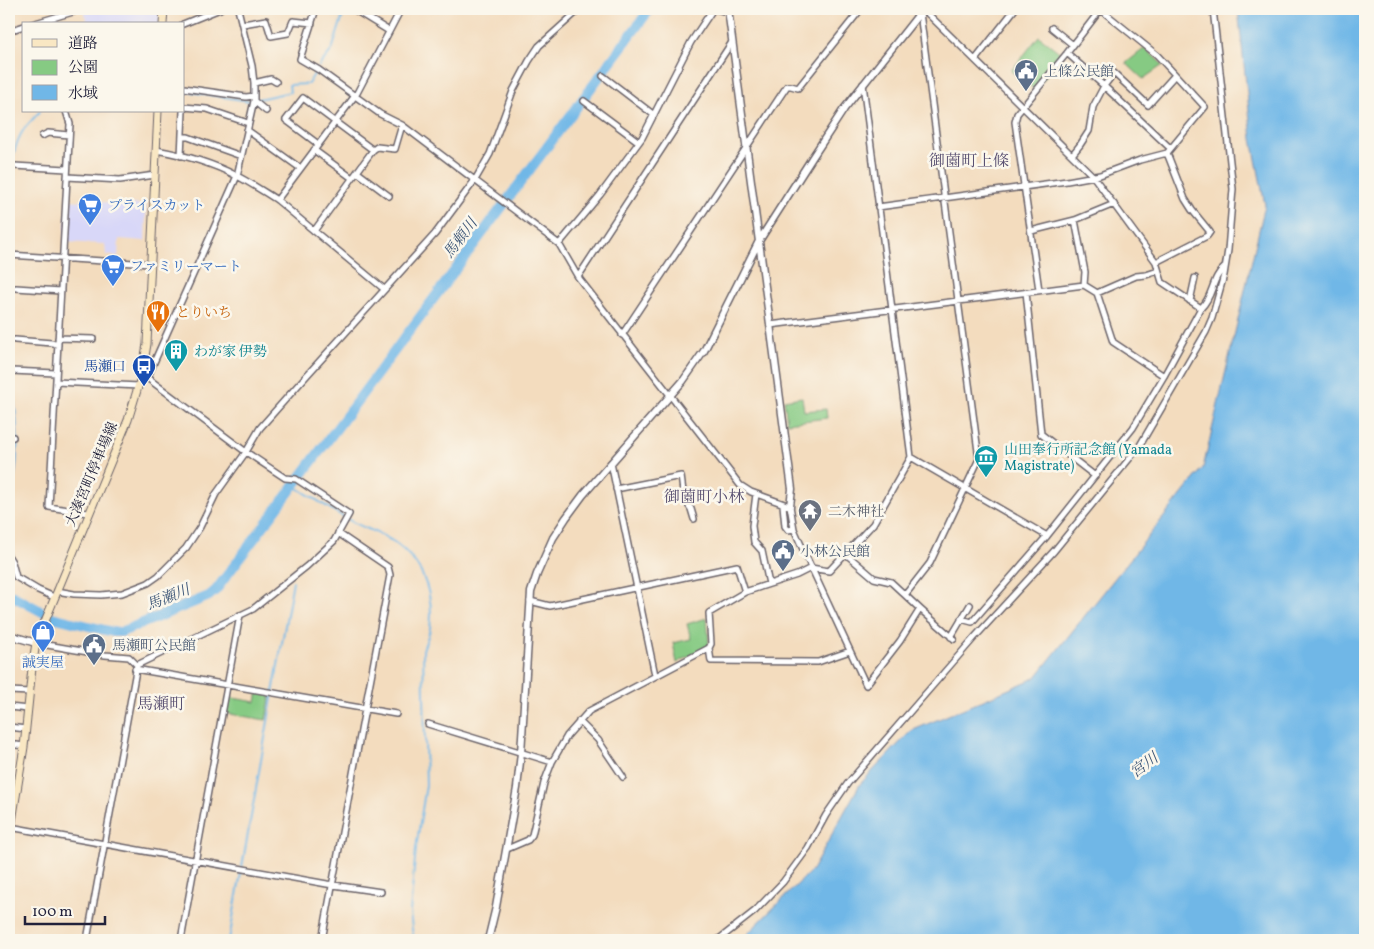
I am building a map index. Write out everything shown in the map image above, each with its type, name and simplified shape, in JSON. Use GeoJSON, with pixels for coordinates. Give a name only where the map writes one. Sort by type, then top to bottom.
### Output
{"type":"FeatureCollection","features":[{"type":"Feature","properties":{"kind":"main road"},"geometry":{"type":"LineString","coordinates":[[163,22],[164,9]]}},
{"type":"Feature","properties":{"kind":"main road","name":"大湊宮町停車場線"},"geometry":{"type":"LineString","coordinates":[[9,840],[24,746],[36,643],[88,513],[128,420],[138,386],[144,376],[158,112]]}},
{"type":"Feature","properties":{"kind":"street"},"geometry":{"type":"LineString","coordinates":[[43,22],[83,9]]}},
{"type":"Feature","properties":{"kind":"street"},"geometry":{"type":"LineString","coordinates":[[185,23],[220,9]]}},
{"type":"Feature","properties":{"kind":"street"},"geometry":{"type":"LineString","coordinates":[[136,667],[253,609],[307,566],[334,541],[348,515],[296,479],[285,478],[246,452],[144,376],[237,176],[254,99],[254,83],[238,9]]}},
{"type":"Feature","properties":{"kind":"street"},"geometry":{"type":"LineString","coordinates":[[316,9],[300,59],[319,70],[380,114],[402,125],[559,244],[578,277],[740,485],[756,494],[786,506],[811,568],[866,685],[900,641],[920,609]]}},
{"type":"Feature","properties":{"kind":"street"},"geometry":{"type":"LineString","coordinates":[[277,200],[355,96],[401,9]]}},
{"type":"Feature","properties":{"kind":"street"},"geometry":{"type":"LineString","coordinates":[[9,558],[16,577],[38,590],[55,594],[101,595],[122,593],[148,583],[158,576],[186,548],[200,527],[216,494],[246,452],[260,428],[435,234],[475,180],[490,154],[513,91],[529,60],[539,46],[580,9]]}},
{"type":"Feature","properties":{"kind":"street"},"geometry":{"type":"LineString","coordinates":[[559,244],[600,195],[639,142],[691,42],[714,9],[728,10],[792,490],[786,506],[785,526],[788,530],[794,529]]}},
{"type":"Feature","properties":{"kind":"street"},"geometry":{"type":"LineString","coordinates":[[622,335],[787,86],[798,88],[861,9]]}},
{"type":"Feature","properties":{"kind":"street"},"geometry":{"type":"LineString","coordinates":[[975,60],[1015,9]]}},
{"type":"Feature","properties":{"kind":"street"},"geometry":{"type":"LineString","coordinates":[[878,207],[1024,188],[1093,176],[1169,150],[1205,107],[1157,55],[1100,9],[1017,114],[1015,122],[1024,188],[1030,231],[1039,290]]}},
{"type":"Feature","properties":{"kind":"street"},"geometry":{"type":"LineString","coordinates":[[718,940],[755,911],[782,882],[808,848],[826,815],[848,783],[974,638],[1054,551],[1139,447],[1206,332],[1212,318],[1225,267],[1233,189],[1213,9]]}},
{"type":"Feature","properties":{"kind":"street"},"geometry":{"type":"LineString","coordinates":[[355,10],[389,31]]}},
{"type":"Feature","properties":{"kind":"street"},"geometry":{"type":"LineString","coordinates":[[922,10],[1093,176],[1156,262],[1162,282],[1201,308]]}},
{"type":"Feature","properties":{"kind":"street"},"geometry":{"type":"LineString","coordinates":[[488,940],[507,849],[521,753],[530,601],[536,574],[553,538],[582,495],[690,372],[704,351],[759,241],[862,84],[922,10]]}},
{"type":"Feature","properties":{"kind":"street"},"geometry":{"type":"LineString","coordinates":[[905,595],[930,563],[979,460],[922,10]]}},
{"type":"Feature","properties":{"kind":"street"},"geometry":{"type":"LineString","coordinates":[[242,24],[266,20],[271,36],[288,33],[293,20],[312,23]]}},
{"type":"Feature","properties":{"kind":"street"},"geometry":{"type":"LineString","coordinates":[[9,31],[22,27]]}},
{"type":"Feature","properties":{"kind":"street"},"geometry":{"type":"LineString","coordinates":[[1052,28],[1073,45]]}},
{"type":"Feature","properties":{"kind":"street"},"geometry":{"type":"LineString","coordinates":[[578,277],[732,42]]}},
{"type":"Feature","properties":{"kind":"street"},"geometry":{"type":"LineString","coordinates":[[1067,53],[1104,86],[1169,150],[1186,199],[1192,210],[1210,232],[1207,236],[1156,262]]}},
{"type":"Feature","properties":{"kind":"street"},"geometry":{"type":"LineString","coordinates":[[1072,155],[1089,131],[1093,107],[1104,86],[1114,73],[1150,107],[1175,75]]}},
{"type":"Feature","properties":{"kind":"street"},"geometry":{"type":"LineString","coordinates":[[603,76],[654,115]]}},
{"type":"Feature","properties":{"kind":"street"},"geometry":{"type":"LineString","coordinates":[[254,83],[271,79],[276,82]]}},
{"type":"Feature","properties":{"kind":"street"},"geometry":{"type":"LineString","coordinates":[[850,651],[818,662],[711,661],[708,648],[710,644],[709,613],[745,592],[797,575],[811,568],[829,571],[873,524],[911,457],[862,84]]}},
{"type":"Feature","properties":{"kind":"street"},"geometry":{"type":"LineString","coordinates":[[185,88],[254,99],[266,110]]}},
{"type":"Feature","properties":{"kind":"street"},"geometry":{"type":"LineString","coordinates":[[352,178],[286,120],[303,98],[372,150]]}},
{"type":"Feature","properties":{"kind":"street"},"geometry":{"type":"LineString","coordinates":[[584,101],[639,142]]}},
{"type":"Feature","properties":{"kind":"street"},"geometry":{"type":"LineString","coordinates":[[185,107],[207,108],[248,123]]}},
{"type":"Feature","properties":{"kind":"street"},"geometry":{"type":"LineString","coordinates":[[66,112],[70,124],[49,507],[88,513]]}},
{"type":"Feature","properties":{"kind":"street"},"geometry":{"type":"LineString","coordinates":[[181,156],[183,112]]}},
{"type":"Feature","properties":{"kind":"street"},"geometry":{"type":"LineString","coordinates":[[314,231],[372,150],[377,147],[394,149],[402,125]]}},
{"type":"Feature","properties":{"kind":"street"},"geometry":{"type":"LineString","coordinates":[[247,130],[300,168]]}},
{"type":"Feature","properties":{"kind":"street"},"geometry":{"type":"LineString","coordinates":[[42,136],[48,133],[69,135]]}},
{"type":"Feature","properties":{"kind":"street"},"geometry":{"type":"LineString","coordinates":[[182,137],[188,137],[241,156]]}},
{"type":"Feature","properties":{"kind":"street"},"geometry":{"type":"LineString","coordinates":[[156,150],[181,156],[237,176],[277,200],[384,289]]}},
{"type":"Feature","properties":{"kind":"street"},"geometry":{"type":"LineString","coordinates":[[14,166],[68,169]]}},
{"type":"Feature","properties":{"kind":"street"},"geometry":{"type":"LineString","coordinates":[[357,172],[389,196]]}},
{"type":"Feature","properties":{"kind":"street"},"geometry":{"type":"LineString","coordinates":[[67,177],[120,180],[155,175]]}},
{"type":"Feature","properties":{"kind":"street"},"geometry":{"type":"LineString","coordinates":[[1030,231],[1075,220],[1114,204]]}},
{"type":"Feature","properties":{"kind":"street"},"geometry":{"type":"LineString","coordinates":[[1075,220],[1085,272],[1084,285]]}},
{"type":"Feature","properties":{"kind":"street"},"geometry":{"type":"LineString","coordinates":[[9,255],[150,264]]}},
{"type":"Feature","properties":{"kind":"street"},"geometry":{"type":"LineString","coordinates":[[961,619],[972,622],[1047,536],[1133,428],[1201,308],[1209,301],[1219,272],[1225,267]]}},
{"type":"Feature","properties":{"kind":"street"},"geometry":{"type":"LineString","coordinates":[[1097,293],[1136,276],[1158,272]]}},
{"type":"Feature","properties":{"kind":"street"},"geometry":{"type":"LineString","coordinates":[[1190,301],[1196,278]]}},
{"type":"Feature","properties":{"kind":"street"},"geometry":{"type":"LineString","coordinates":[[770,325],[1084,285],[1097,293],[1112,342],[1164,376]]}},
{"type":"Feature","properties":{"kind":"street"},"geometry":{"type":"LineString","coordinates":[[16,288],[61,291]]}},
{"type":"Feature","properties":{"kind":"street"},"geometry":{"type":"LineString","coordinates":[[1026,292],[1041,434],[1095,476]]}},
{"type":"Feature","properties":{"kind":"street"},"geometry":{"type":"LineString","coordinates":[[58,338],[93,339]]}},
{"type":"Feature","properties":{"kind":"street"},"geometry":{"type":"LineString","coordinates":[[15,340],[58,345]]}},
{"type":"Feature","properties":{"kind":"street"},"geometry":{"type":"LineString","coordinates":[[11,371],[56,373]]}},
{"type":"Feature","properties":{"kind":"street"},"geometry":{"type":"LineString","coordinates":[[56,382],[138,386]]}},
{"type":"Feature","properties":{"kind":"street"},"geometry":{"type":"LineString","coordinates":[[911,457],[1047,536]]}},
{"type":"Feature","properties":{"kind":"street"},"geometry":{"type":"LineString","coordinates":[[611,463],[655,675]]}},
{"type":"Feature","properties":{"kind":"street"},"geometry":{"type":"LineString","coordinates":[[616,489],[680,476],[684,499],[691,509],[694,520]]}},
{"type":"Feature","properties":{"kind":"street"},"geometry":{"type":"LineString","coordinates":[[756,494],[752,526],[754,542],[762,551],[769,584]]}},
{"type":"Feature","properties":{"kind":"street"},"geometry":{"type":"LineString","coordinates":[[322,940],[334,885],[390,570],[338,533]]}},
{"type":"Feature","properties":{"kind":"street"},"geometry":{"type":"LineString","coordinates":[[846,554],[874,578],[891,582],[953,638],[961,619],[970,605]]}},
{"type":"Feature","properties":{"kind":"street"},"geometry":{"type":"LineString","coordinates":[[530,601],[550,606],[737,566],[745,592]]}},
{"type":"Feature","properties":{"kind":"street"},"geometry":{"type":"LineString","coordinates":[[181,940],[240,615]]}},
{"type":"Feature","properties":{"kind":"street"},"geometry":{"type":"LineString","coordinates":[[9,635],[36,643],[105,655],[129,657],[136,667],[396,714]]}},
{"type":"Feature","properties":{"kind":"street"},"geometry":{"type":"LineString","coordinates":[[507,849],[528,840],[532,835],[544,782],[552,762],[567,736],[589,711],[708,648]]}},
{"type":"Feature","properties":{"kind":"street"},"geometry":{"type":"LineString","coordinates":[[87,940],[136,667]]}},
{"type":"Feature","properties":{"kind":"street"},"geometry":{"type":"LineString","coordinates":[[9,690],[30,692]]}},
{"type":"Feature","properties":{"kind":"street"},"geometry":{"type":"LineString","coordinates":[[9,707],[28,709]]}},
{"type":"Feature","properties":{"kind":"street"},"geometry":{"type":"LineString","coordinates":[[579,721],[598,740],[623,777]]}},
{"type":"Feature","properties":{"kind":"street"},"geometry":{"type":"LineString","coordinates":[[428,724],[552,762]]}},
{"type":"Feature","properties":{"kind":"street"},"geometry":{"type":"LineString","coordinates":[[9,727],[26,729]]}},
{"type":"Feature","properties":{"kind":"street"},"geometry":{"type":"LineString","coordinates":[[9,744],[24,746]]}},
{"type":"Feature","properties":{"kind":"street"},"geometry":{"type":"LineString","coordinates":[[10,828],[381,892]]}},
{"type":"Feature","properties":{"kind":"shaded area"},"geometry":{"type":"Polygon","coordinates":[[[92,9],[160,9],[160,22],[87,22],[84,11],[92,9]]]}},
{"type":"Feature","properties":{"kind":"shaded area"},"geometry":{"type":"Polygon","coordinates":[[[67,200],[146,205],[145,241],[119,239],[118,256],[106,255],[105,244],[64,242],[67,200]]]}},
{"type":"Feature","properties":{"kind":"green space"},"geometry":{"type":"Polygon","coordinates":[[[1039,36],[1063,55],[1035,90],[1011,71],[1039,36]]]}},
{"type":"Feature","properties":{"kind":"green space"},"geometry":{"type":"Polygon","coordinates":[[[1145,48],[1163,65],[1143,79],[1126,63],[1145,48]]]}},
{"type":"Feature","properties":{"kind":"green space"},"geometry":{"type":"Polygon","coordinates":[[[802,397],[804,411],[826,409],[827,418],[787,423],[784,400],[802,397]]]}},
{"type":"Feature","properties":{"kind":"green space"},"geometry":{"type":"Polygon","coordinates":[[[707,618],[709,644],[707,647],[677,663],[673,643],[691,639],[687,624],[707,618]]]}},
{"type":"Feature","properties":{"kind":"green space"},"geometry":{"type":"Polygon","coordinates":[[[258,691],[271,694],[266,720],[224,713],[227,697],[256,702],[258,691]]]}},
{"type":"Feature","properties":{"kind":"water","name":"宮川"},"geometry":{"type":"Polygon","coordinates":[[[1238,9],[1365,9],[1365,940],[741,940],[812,870],[860,784],[911,731],[1035,678],[1203,468],[1265,205],[1252,139],[1238,9]]]}},
{"type":"Feature","properties":{"kind":"waterway"},"geometry":{"type":"LineString","coordinates":[[319,66],[332,50],[345,9]]}},
{"type":"Feature","properties":{"kind":"waterway","name":"馬頼川"},"geometry":{"type":"LineString","coordinates":[[9,594],[52,617],[113,632],[121,632],[209,596],[216,590],[650,9]]}},
{"type":"Feature","properties":{"kind":"waterway"},"geometry":{"type":"LineString","coordinates":[[185,91],[249,101],[290,92],[289,85],[308,84],[316,71]]}},
{"type":"Feature","properties":{"kind":"waterway"},"geometry":{"type":"LineString","coordinates":[[9,191],[17,143],[24,129],[39,112]]}},
{"type":"Feature","properties":{"kind":"waterway"},"geometry":{"type":"LineString","coordinates":[[9,203],[11,220],[9,229]]}},
{"type":"Feature","properties":{"kind":"waterway"},"geometry":{"type":"LineString","coordinates":[[9,372],[16,414],[17,443],[17,457],[9,504]]}},
{"type":"Feature","properties":{"kind":"waterway"},"geometry":{"type":"LineString","coordinates":[[293,485],[349,520],[399,546],[416,565],[423,576],[427,588],[431,614],[429,634],[423,650],[426,785],[416,848],[410,912],[414,940]]}},
{"type":"Feature","properties":{"kind":"waterway"},"geometry":{"type":"LineString","coordinates":[[229,940],[293,581]]}},
{"type":"Feature","properties":{"kind":"place","name":"上條公民館"},"geometry":{"type":"Point","coordinates":[1026,92]}},
{"type":"Feature","properties":{"kind":"place","name":"プライスカット"},"geometry":{"type":"Point","coordinates":[90,226]}},
{"type":"Feature","properties":{"kind":"place","name":"ファミリーマート"},"geometry":{"type":"Point","coordinates":[113,287]}},
{"type":"Feature","properties":{"kind":"place","name":"とりいち"},"geometry":{"type":"Point","coordinates":[158,333]}},
{"type":"Feature","properties":{"kind":"place","name":"わが家 伊勢"},"geometry":{"type":"Point","coordinates":[176,372]}},
{"type":"Feature","properties":{"kind":"place","name":"馬瀬口"},"geometry":{"type":"Point","coordinates":[144,387]}},
{"type":"Feature","properties":{"kind":"place","name":"山田奉行所記念館 (Yamada Magistrate)"},"geometry":{"type":"Point","coordinates":[986,478]}},
{"type":"Feature","properties":{"kind":"place","name":"二木神社"},"geometry":{"type":"Point","coordinates":[810,532]}},
{"type":"Feature","properties":{"kind":"place","name":"小林公民館"},"geometry":{"type":"Point","coordinates":[783,572]}},
{"type":"Feature","properties":{"kind":"place","name":"誠実屋"},"geometry":{"type":"Point","coordinates":[43,653]}},
{"type":"Feature","properties":{"kind":"place","name":"馬瀬町公民館"},"geometry":{"type":"Point","coordinates":[94,666]}},
{"type":"Feature","properties":{"kind":"district","name":"御薗町上條"},"geometry":{"type":"Point","coordinates":[969,160]}},
{"type":"Feature","properties":{"kind":"district","name":"御薗町小林"},"geometry":{"type":"Point","coordinates":[704,496]}},
{"type":"Feature","properties":{"kind":"district","name":"馬瀬町"},"geometry":{"type":"Point","coordinates":[161,703]}},
{"type":"Feature","properties":{"kind":"water label","name":"馬瀬川"},"geometry":{"type":"Point","coordinates":[168,597]}}]}
